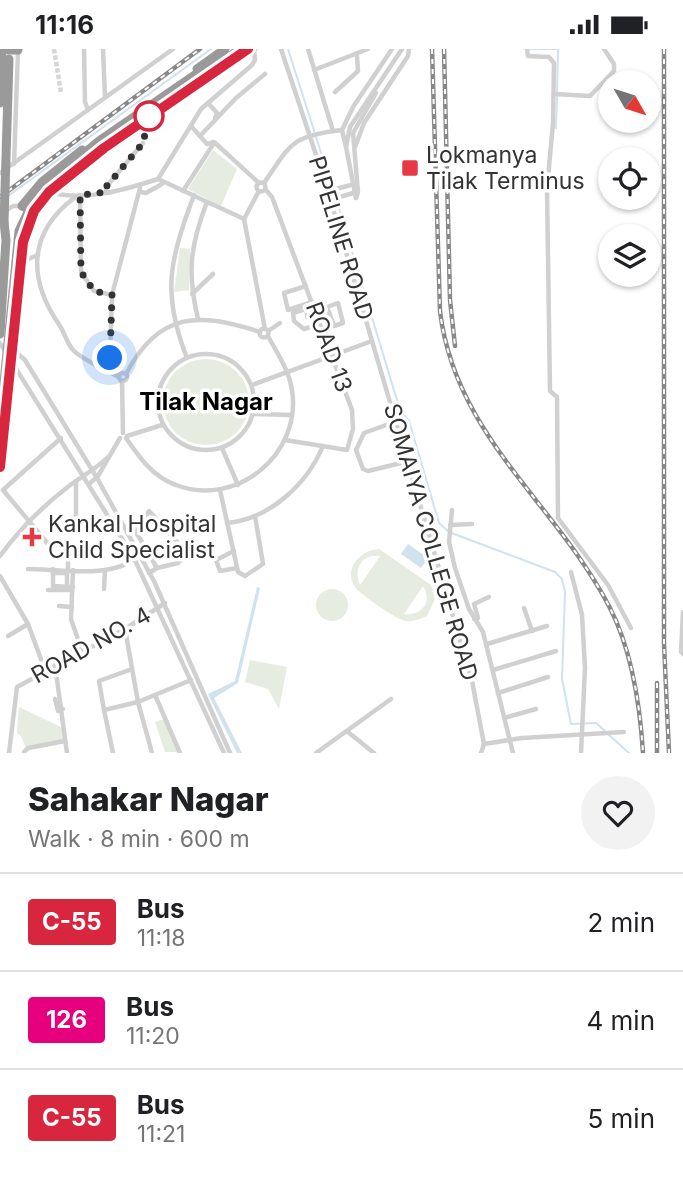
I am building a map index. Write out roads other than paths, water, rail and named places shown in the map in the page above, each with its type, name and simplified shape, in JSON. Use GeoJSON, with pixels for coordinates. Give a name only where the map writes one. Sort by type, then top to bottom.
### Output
{"type":"FeatureCollection","features":[{"type":"Feature","properties":{"kind":"highway"},"geometry":{"type":"LineString","coordinates":[[0,243],[7,55],[2,49]]}},
{"type":"Feature","properties":{"kind":"highway"},"geometry":{"type":"LineString","coordinates":[[7,55],[18,49]]}},
{"type":"Feature","properties":{"kind":"highway"},"geometry":{"type":"LineString","coordinates":[[101,144],[49,192],[34,211],[22,206],[51,173],[181,94],[192,78],[225,49]]}},
{"type":"Feature","properties":{"kind":"highway"},"geometry":{"type":"LineString","coordinates":[[0,386],[15,230],[27,206],[55,179],[232,49]]}},
{"type":"Feature","properties":{"kind":"highway"},"geometry":{"type":"LineString","coordinates":[[192,78],[240,49]]}},
{"type":"Feature","properties":{"kind":"highway"},"geometry":{"type":"LineString","coordinates":[[192,78],[252,49]]}},
{"type":"Feature","properties":{"kind":"highway"},"geometry":{"type":"LineString","coordinates":[[0,103],[7,55]]}},
{"type":"Feature","properties":{"kind":"highway"},"geometry":{"type":"LineString","coordinates":[[0,423],[19,231],[30,208],[55,179]]}},
{"type":"Feature","properties":{"kind":"highway"},"geometry":{"type":"LineString","coordinates":[[0,334],[6,240],[2,219]]}},
{"type":"Feature","properties":{"kind":"street"},"geometry":{"type":"LineString","coordinates":[[14,164],[18,49]]}},
{"type":"Feature","properties":{"kind":"street"},"geometry":{"type":"LineString","coordinates":[[85,49],[85,102],[88,110]]}},
{"type":"Feature","properties":{"kind":"street"},"geometry":{"type":"LineString","coordinates":[[103,49],[105,98]]}},
{"type":"Feature","properties":{"kind":"street"},"geometry":{"type":"LineString","coordinates":[[0,173],[173,49]]}},
{"type":"Feature","properties":{"kind":"street"},"geometry":{"type":"LineString","coordinates":[[192,78],[195,66],[219,49]]}},
{"type":"Feature","properties":{"kind":"street"},"geometry":{"type":"LineString","coordinates":[[141,190],[146,193],[160,181],[191,126],[208,103],[256,60],[252,49],[191,95],[181,94]]}},
{"type":"Feature","properties":{"kind":"street","name":"PIPELINE ROAD"},"geometry":{"type":"LineString","coordinates":[[281,49],[310,136],[332,190],[372,341]]}},
{"type":"Feature","properties":{"kind":"street"},"geometry":{"type":"LineString","coordinates":[[308,49],[333,131]]}},
{"type":"Feature","properties":{"kind":"street"},"geometry":{"type":"LineString","coordinates":[[314,70],[368,49]]}},
{"type":"Feature","properties":{"kind":"street"},"geometry":{"type":"LineString","coordinates":[[356,194],[351,185],[342,130],[353,107],[392,49]]}},
{"type":"Feature","properties":{"kind":"street"},"geometry":{"type":"LineString","coordinates":[[345,147],[353,120],[406,49]]}},
{"type":"Feature","properties":{"kind":"street"},"geometry":{"type":"LineString","coordinates":[[356,194],[354,128],[406,49]]}},
{"type":"Feature","properties":{"kind":"street"},"geometry":{"type":"LineString","coordinates":[[355,148],[364,123],[408,56],[406,49]]}},
{"type":"Feature","properties":{"kind":"street"},"geometry":{"type":"LineString","coordinates":[[527,49],[528,56],[549,57],[554,63],[556,95],[547,189],[550,391],[557,397],[558,518],[608,585],[631,628]]}},
{"type":"Feature","properties":{"kind":"street"},"geometry":{"type":"LineString","coordinates":[[556,95],[587,97],[601,86],[614,71],[612,59],[604,49]]}},
{"type":"Feature","properties":{"kind":"street"},"geometry":{"type":"LineString","coordinates":[[335,92],[358,71],[357,55]]}},
{"type":"Feature","properties":{"kind":"street"},"geometry":{"type":"LineString","coordinates":[[200,136],[236,98],[265,74]]}},
{"type":"Feature","properties":{"kind":"street"},"geometry":{"type":"LineString","coordinates":[[200,136],[218,116],[208,103]]}},
{"type":"Feature","properties":{"kind":"street"},"geometry":{"type":"LineString","coordinates":[[191,126],[207,144],[214,142]]}},
{"type":"Feature","properties":{"kind":"street"},"geometry":{"type":"LineString","coordinates":[[280,323],[264,331],[229,321],[198,319],[174,325],[145,345],[122,377],[124,436],[154,473],[175,485],[197,490],[220,490],[238,485],[266,467],[285,440],[292,415],[292,389],[287,372],[264,331],[244,219],[289,145],[310,136],[342,130]]}},
{"type":"Feature","properties":{"kind":"street"},"geometry":{"type":"LineString","coordinates":[[214,142],[262,186]]}},
{"type":"Feature","properties":{"kind":"street"},"geometry":{"type":"LineString","coordinates":[[183,191],[214,142]]}},
{"type":"Feature","properties":{"kind":"street"},"geometry":{"type":"LineString","coordinates":[[106,192],[106,187],[143,143]]}},
{"type":"Feature","properties":{"kind":"street"},"geometry":{"type":"LineString","coordinates":[[122,377],[104,366],[88,362],[72,349],[42,297],[38,281],[38,254],[45,228],[80,195],[141,190],[160,181],[244,219]]}},
{"type":"Feature","properties":{"kind":"street"},"geometry":{"type":"LineString","coordinates":[[332,190],[351,185]]}},
{"type":"Feature","properties":{"kind":"street","name":"ROAD 13"},"geometry":{"type":"LineString","coordinates":[[262,186],[272,197],[352,410],[353,429],[347,450],[285,440]]}},
{"type":"Feature","properties":{"kind":"street"},"geometry":{"type":"LineString","coordinates":[[122,377],[114,371],[110,358],[112,295],[141,190]]}},
{"type":"Feature","properties":{"kind":"street"},"geometry":{"type":"LineString","coordinates":[[49,192],[74,198]]}},
{"type":"Feature","properties":{"kind":"street"},"geometry":{"type":"LineString","coordinates":[[334,199],[356,194]]}},
{"type":"Feature","properties":{"kind":"street"},"geometry":{"type":"LineString","coordinates":[[80,195],[82,275],[94,291],[112,295]]}},
{"type":"Feature","properties":{"kind":"street"},"geometry":{"type":"LineString","coordinates":[[187,358],[174,325],[170,291],[172,265],[194,195]]}},
{"type":"Feature","properties":{"kind":"street"},"geometry":{"type":"LineString","coordinates":[[198,319],[189,272],[193,242],[206,202]]}},
{"type":"Feature","properties":{"kind":"street"},"geometry":{"type":"LineString","coordinates":[[2,219],[12,206],[22,206]]}},
{"type":"Feature","properties":{"kind":"street"},"geometry":{"type":"LineString","coordinates":[[0,467],[20,262],[24,233],[34,211]]}},
{"type":"Feature","properties":{"kind":"street"},"geometry":{"type":"LineString","coordinates":[[20,262],[38,254]]}},
{"type":"Feature","properties":{"kind":"street"},"geometry":{"type":"LineString","coordinates":[[192,294],[213,274]]}},
{"type":"Feature","properties":{"kind":"street"},"geometry":{"type":"LineString","coordinates":[[306,285],[284,293],[288,310],[313,304]]}},
{"type":"Feature","properties":{"kind":"street"},"geometry":{"type":"LineString","coordinates":[[316,313],[338,303],[342,324],[333,326],[328,309]]}},
{"type":"Feature","properties":{"kind":"street"},"geometry":{"type":"LineString","coordinates":[[307,308],[307,317],[312,317],[318,325],[303,329],[294,321],[293,313],[313,304]]}},
{"type":"Feature","properties":{"kind":"street"},"geometry":{"type":"LineString","coordinates":[[0,334],[11,349]]}},
{"type":"Feature","properties":{"kind":"street"},"geometry":{"type":"LineString","coordinates":[[252,385],[372,341]]}},
{"type":"Feature","properties":{"kind":"street","name":"SOMAIYA COLLEGE ROAD"},"geometry":{"type":"LineString","coordinates":[[372,341],[396,422],[404,462],[472,681],[484,744]]}},
{"type":"Feature","properties":{"kind":"street"},"geometry":{"type":"LineString","coordinates":[[0,344],[25,359],[97,478],[136,556],[176,649],[230,753]]}},
{"type":"Feature","properties":{"kind":"street"},"geometry":{"type":"LineString","coordinates":[[0,344],[149,573],[165,603],[192,680],[224,753]]}},
{"type":"Feature","properties":{"kind":"street"},"geometry":{"type":"LineString","coordinates":[[0,354],[9,357]]}},
{"type":"Feature","properties":{"kind":"street"},"geometry":{"type":"LineString","coordinates":[[200,354],[226,358],[246,374],[252,385],[253,414],[246,430],[222,448],[194,449],[181,444],[162,425],[159,393],[174,366],[187,358],[200,354]]}},
{"type":"Feature","properties":{"kind":"street"},"geometry":{"type":"LineString","coordinates":[[253,414],[292,415]]}},
{"type":"Feature","properties":{"kind":"street"},"geometry":{"type":"LineString","coordinates":[[396,422],[364,433],[356,450],[357,458],[363,470],[368,471],[404,462]]}},
{"type":"Feature","properties":{"kind":"street"},"geometry":{"type":"LineString","coordinates":[[55,429],[64,423]]}},
{"type":"Feature","properties":{"kind":"street"},"geometry":{"type":"LineString","coordinates":[[389,424],[398,441]]}},
{"type":"Feature","properties":{"kind":"street"},"geometry":{"type":"LineString","coordinates":[[89,484],[97,478],[114,447],[124,436],[162,425]]}},
{"type":"Feature","properties":{"kind":"street"},"geometry":{"type":"LineString","coordinates":[[53,550],[31,520],[3,490],[61,438]]}},
{"type":"Feature","properties":{"kind":"street"},"geometry":{"type":"LineString","coordinates":[[228,523],[255,516],[275,505],[309,474],[323,446]]}},
{"type":"Feature","properties":{"kind":"street"},"geometry":{"type":"LineString","coordinates":[[222,448],[238,485]]}},
{"type":"Feature","properties":{"kind":"street"},"geometry":{"type":"LineString","coordinates":[[0,556],[31,520],[108,457]]}},
{"type":"Feature","properties":{"kind":"street"},"geometry":{"type":"LineString","coordinates":[[76,481],[76,525]]}},
{"type":"Feature","properties":{"kind":"street"},"geometry":{"type":"LineString","coordinates":[[220,490],[237,568],[241,575],[248,576],[263,564],[255,516]]}},
{"type":"Feature","properties":{"kind":"street"},"geometry":{"type":"LineString","coordinates":[[452,510],[450,535],[459,581],[474,619],[484,632],[513,753]]}},
{"type":"Feature","properties":{"kind":"street"},"geometry":{"type":"LineString","coordinates":[[149,573],[157,568],[178,563],[187,553],[149,512],[136,532],[157,568]]}},
{"type":"Feature","properties":{"kind":"street"},"geometry":{"type":"LineString","coordinates":[[450,526],[472,523]]}},
{"type":"Feature","properties":{"kind":"street"},"geometry":{"type":"LineString","coordinates":[[234,551],[216,561],[220,571],[237,568]]}},
{"type":"Feature","properties":{"kind":"street"},"geometry":{"type":"LineString","coordinates":[[53,571],[105,570],[126,565],[136,556]]}},
{"type":"Feature","properties":{"kind":"street"},"geometry":{"type":"LineString","coordinates":[[68,557],[71,570],[71,619],[82,651]]}},
{"type":"Feature","properties":{"kind":"street"},"geometry":{"type":"LineString","coordinates":[[28,569],[67,573],[71,588]]}},
{"type":"Feature","properties":{"kind":"street"},"geometry":{"type":"LineString","coordinates":[[104,589],[105,570]]}},
{"type":"Feature","properties":{"kind":"street"},"geometry":{"type":"LineString","coordinates":[[53,571],[53,586],[71,588]]}},
{"type":"Feature","properties":{"kind":"street"},"geometry":{"type":"LineString","coordinates":[[571,572],[582,615],[585,669],[581,753]]}},
{"type":"Feature","properties":{"kind":"street"},"geometry":{"type":"LineString","coordinates":[[0,576],[28,624],[45,670]]}},
{"type":"Feature","properties":{"kind":"street"},"geometry":{"type":"LineString","coordinates":[[48,590],[71,588]]}},
{"type":"Feature","properties":{"kind":"street"},"geometry":{"type":"LineString","coordinates":[[474,619],[478,618],[474,604],[489,597]]}},
{"type":"Feature","properties":{"kind":"street","name":"ROAD NO. 4"},"geometry":{"type":"LineString","coordinates":[[9,753],[17,687],[125,629],[165,603]]}},
{"type":"Feature","properties":{"kind":"street"},"geometry":{"type":"LineString","coordinates":[[59,607],[72,607]]}},
{"type":"Feature","properties":{"kind":"street"},"geometry":{"type":"LineString","coordinates":[[524,608],[532,631]]}},
{"type":"Feature","properties":{"kind":"street"},"geometry":{"type":"LineString","coordinates":[[683,612],[683,654]]}},
{"type":"Feature","properties":{"kind":"street"},"geometry":{"type":"LineString","coordinates":[[8,636],[28,624]]}},
{"type":"Feature","properties":{"kind":"street"},"geometry":{"type":"LineString","coordinates":[[487,645],[547,626]]}},
{"type":"Feature","properties":{"kind":"street"},"geometry":{"type":"LineString","coordinates":[[125,629],[138,702],[152,753]]}},
{"type":"Feature","properties":{"kind":"street"},"geometry":{"type":"LineString","coordinates":[[176,649],[182,646]]}},
{"type":"Feature","properties":{"kind":"street"},"geometry":{"type":"LineString","coordinates":[[493,670],[555,651]]}},
{"type":"Feature","properties":{"kind":"street"},"geometry":{"type":"LineString","coordinates":[[55,665],[63,709],[66,753]]}},
{"type":"Feature","properties":{"kind":"street"},"geometry":{"type":"LineString","coordinates":[[113,753],[99,681],[132,669]]}},
{"type":"Feature","properties":{"kind":"street"},"geometry":{"type":"LineString","coordinates":[[498,694],[548,677]]}},
{"type":"Feature","properties":{"kind":"street"},"geometry":{"type":"LineString","coordinates":[[104,710],[138,702],[192,680]]}},
{"type":"Feature","properties":{"kind":"street"},"geometry":{"type":"LineString","coordinates":[[155,695],[180,753]]}},
{"type":"Feature","properties":{"kind":"street"},"geometry":{"type":"LineString","coordinates":[[55,699],[58,711],[63,709]]}},
{"type":"Feature","properties":{"kind":"street"},"geometry":{"type":"LineString","coordinates":[[316,753],[391,699]]}},
{"type":"Feature","properties":{"kind":"street"},"geometry":{"type":"LineString","coordinates":[[504,718],[536,709]]}},
{"type":"Feature","properties":{"kind":"street"},"geometry":{"type":"LineString","coordinates":[[348,732],[374,753]]}},
{"type":"Feature","properties":{"kind":"street"},"geometry":{"type":"LineString","coordinates":[[481,753],[484,744],[509,740],[624,732]]}},
{"type":"Feature","properties":{"kind":"street"},"geometry":{"type":"LineString","coordinates":[[24,752],[28,748],[65,741]]}},
{"type":"Feature","properties":{"kind":"street"},"geometry":{"type":"LineString","coordinates":[[324,748],[330,753]]}},
{"type":"Feature","properties":{"kind":"water"},"geometry":{"type":"Polygon","coordinates":[[[408,544],[428,558],[421,568],[401,554],[408,544]]]}},
{"type":"Feature","properties":{"kind":"water"},"geometry":{"type":"Polygon","coordinates":[[[257,587],[260,588],[238,683],[214,698],[242,753],[237,753],[208,694],[235,681],[257,587]]]}},
{"type":"Feature","properties":{"kind":"waterway"},"geometry":{"type":"LineString","coordinates":[[8,196],[211,49]]}},
{"type":"Feature","properties":{"kind":"waterway"},"geometry":{"type":"LineString","coordinates":[[288,49],[332,187]]}},
{"type":"Feature","properties":{"kind":"waterway"},"geometry":{"type":"LineString","coordinates":[[529,49],[558,49],[557,92]]}},
{"type":"Feature","properties":{"kind":"waterway"},"geometry":{"type":"LineString","coordinates":[[556,128],[557,97]]}},
{"type":"Feature","properties":{"kind":"waterway"},"geometry":{"type":"LineString","coordinates":[[334,192],[400,410],[409,421],[439,523],[449,532],[555,572],[562,579],[565,592],[562,679],[571,724],[596,723],[605,731]]}},
{"type":"Feature","properties":{"kind":"waterway"},"geometry":{"type":"LineString","coordinates":[[609,735],[629,753]]}},
{"type":"Feature","properties":{"kind":"tunnel"},"geometry":{"type":"LineString","coordinates":[[54,49],[61,93]]}},
{"type":"Feature","properties":{"kind":"railway"},"geometry":{"type":"LineString","coordinates":[[0,197],[200,49]]}},
{"type":"Feature","properties":{"kind":"railway"},"geometry":{"type":"LineString","coordinates":[[432,49],[440,311],[449,355],[465,395],[486,432],[588,570],[610,608],[624,642],[634,679],[643,753]]}},
{"type":"Feature","properties":{"kind":"railway"},"geometry":{"type":"LineString","coordinates":[[444,49],[450,300],[455,346]]}},
{"type":"Feature","properties":{"kind":"railway"},"geometry":{"type":"LineString","coordinates":[[664,49],[664,644],[669,753]]}},
{"type":"Feature","properties":{"kind":"railway"},"geometry":{"type":"LineString","coordinates":[[657,683],[657,753]]}},
{"type":"Feature","properties":{"kind":"place","name":"Lokmanya Tilak Terminus"},"geometry":{"type":"Point","coordinates":[410,168]}},
{"type":"Feature","properties":{"kind":"place","name":"Kankal Hospital Child Specialist"},"geometry":{"type":"Point","coordinates":[32,537]}},
{"type":"Feature","properties":{"kind":"district","name":"Tilak Nagar"},"geometry":{"type":"Point","coordinates":[206,401]}}]}
